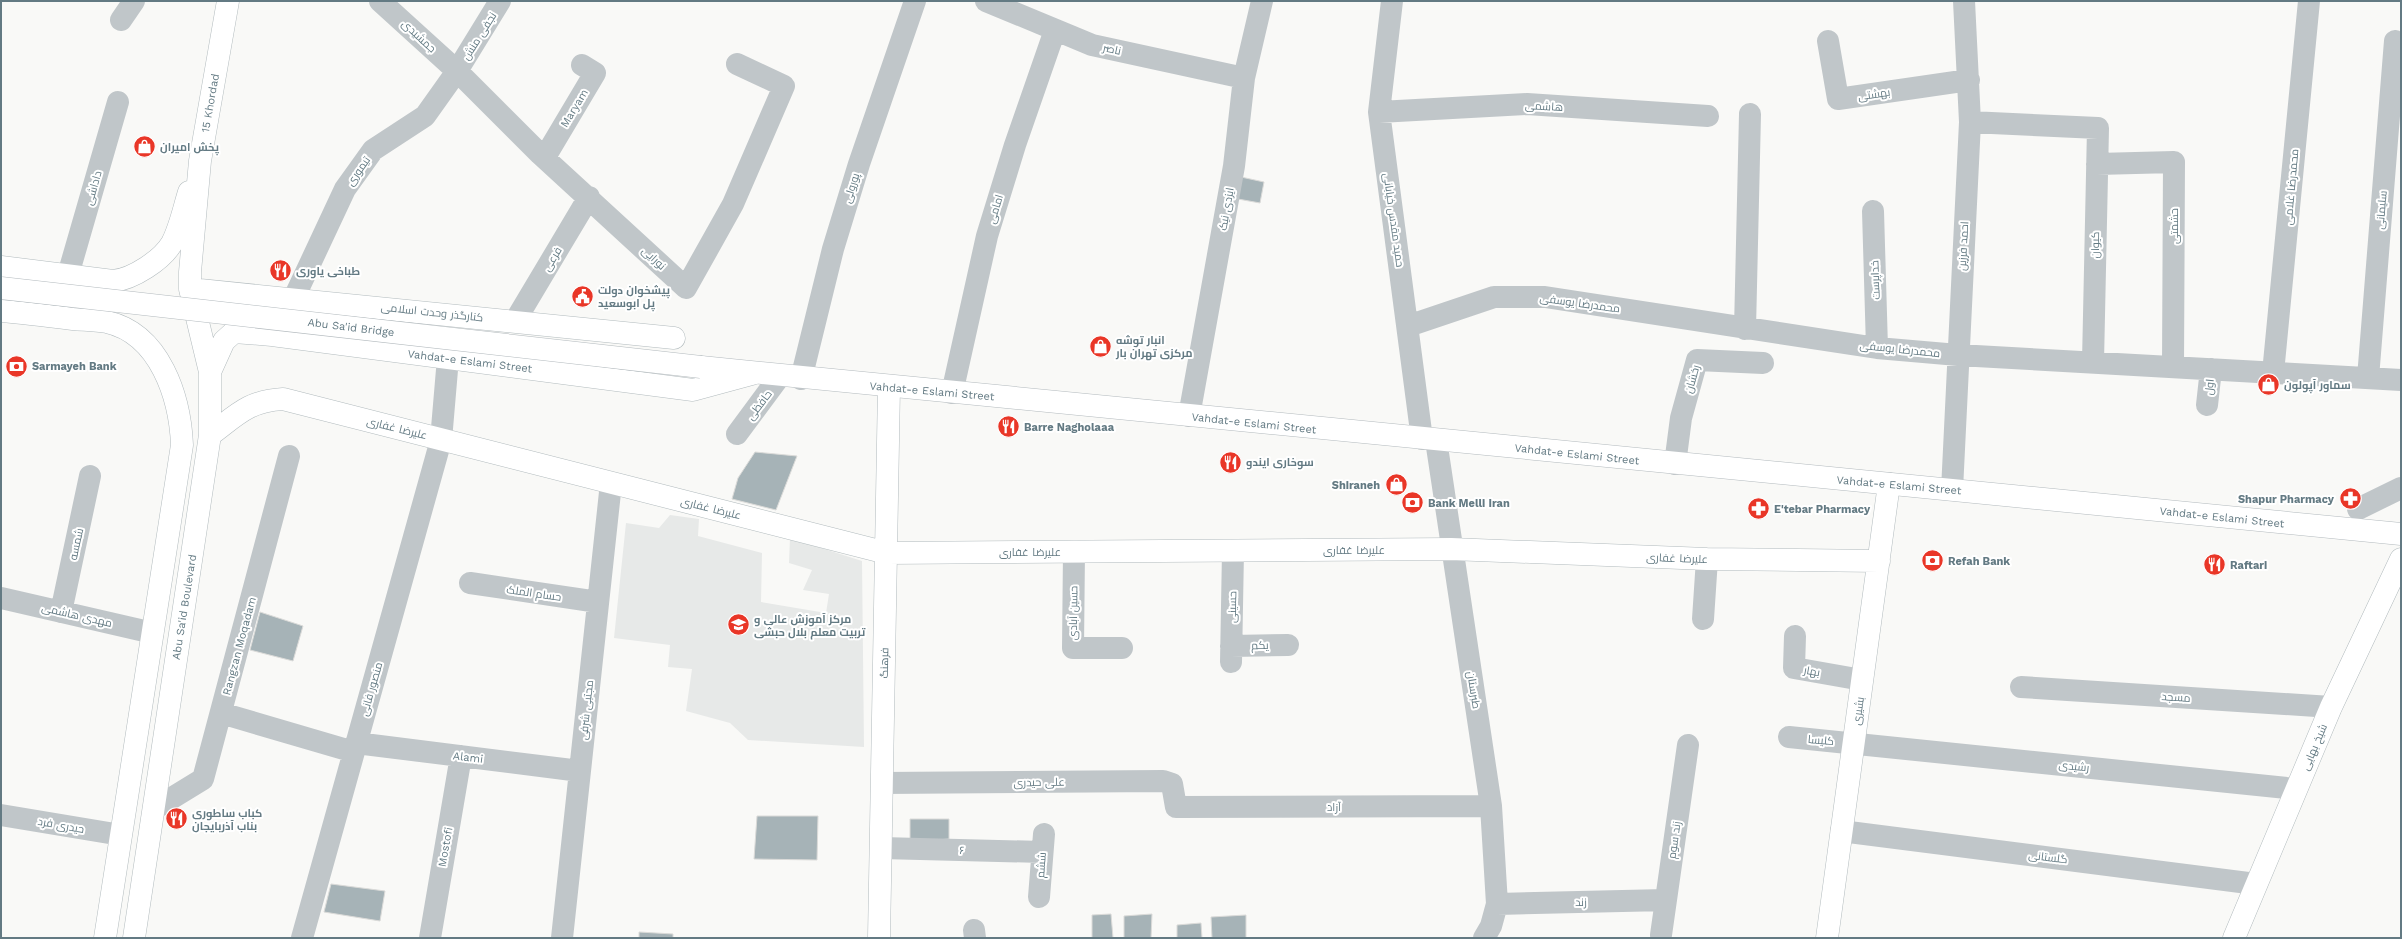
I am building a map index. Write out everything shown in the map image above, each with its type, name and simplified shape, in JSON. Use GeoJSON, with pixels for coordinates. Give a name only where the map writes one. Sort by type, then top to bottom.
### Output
{"type":"FeatureCollection","features":[{"type":"Feature","properties":{"kind":"main road","name":"15 Khordad"},"geometry":{"type":"LineString","coordinates":[[190,283],[200,161],[228,1]]}},
{"type":"Feature","properties":{"kind":"main road"},"geometry":{"type":"LineString","coordinates":[[1,267],[113,281],[129,278],[143,270],[172,243],[200,161]]}},
{"type":"Feature","properties":{"kind":"main road","name":"کنارگذر وحدت اسلامی"},"geometry":{"type":"LineString","coordinates":[[190,283],[231,292],[674,338]]}},
{"type":"Feature","properties":{"kind":"main road","name":"Abu Sa'id Boulevard"},"geometry":{"type":"LineString","coordinates":[[134,938],[210,435],[210,372],[190,283]]}},
{"type":"Feature","properties":{"kind":"main road","name":"Abu Sa'id Bridge"},"geometry":{"type":"LineString","coordinates":[[1,288],[701,367]]}},
{"type":"Feature","properties":{"kind":"main road"},"geometry":{"type":"LineString","coordinates":[[210,372],[224,341],[234,332],[222,319],[220,309],[221,300],[224,294],[231,292]]}},
{"type":"Feature","properties":{"kind":"main road"},"geometry":{"type":"LineString","coordinates":[[1,311],[107,322],[138,337],[160,363],[175,393],[181,420],[182,445],[105,938]]}},
{"type":"Feature","properties":{"kind":"main road","name":"Vahdat-e Eslami Street"},"geometry":{"type":"LineString","coordinates":[[234,332],[272,335],[693,390],[752,374]]}},
{"type":"Feature","properties":{"kind":"main road","name":"Vahdat-e Eslami Street"},"geometry":{"type":"LineString","coordinates":[[701,367],[752,374],[2401,534]]}},
{"type":"Feature","properties":{"kind":"main road","name":"فرهنگ"},"geometry":{"type":"LineString","coordinates":[[879,938],[889,387]]}},
{"type":"Feature","properties":{"kind":"main road","name":"علیرضا غفاری"},"geometry":{"type":"LineString","coordinates":[[210,435],[247,407],[263,400],[283,399],[886,553],[1451,549],[1707,559],[1879,561]]}},
{"type":"Feature","properties":{"kind":"main road","name":"بشیری"},"geometry":{"type":"LineString","coordinates":[[1827,938],[1890,484]]}},
{"type":"Feature","properties":{"kind":"main road","name":"شیخ بهایی"},"geometry":{"type":"LineString","coordinates":[[2234,938],[2331,707],[2401,559]]}},
{"type":"Feature","properties":{"kind":"street"},"geometry":{"type":"LineString","coordinates":[[121,20],[134,1]]}},
{"type":"Feature","properties":{"kind":"street","name":"جمشیدی"},"geometry":{"type":"LineString","coordinates":[[380,1],[457,72]]}},
{"type":"Feature","properties":{"kind":"street","name":"نجفی منش"},"geometry":{"type":"LineString","coordinates":[[457,72],[500,1]]}},
{"type":"Feature","properties":{"kind":"street","name":"پورولی"},"geometry":{"type":"LineString","coordinates":[[801,378],[833,249],[858,164],[915,1]]}},
{"type":"Feature","properties":{"kind":"street","name":"ناصر"},"geometry":{"type":"LineString","coordinates":[[986,1],[1092,45],[1244,78]]}},
{"type":"Feature","properties":{"kind":"street","name":"ایزدی نیک"},"geometry":{"type":"LineString","coordinates":[[1189,416],[1234,166],[1244,78],[1262,1]]}},
{"type":"Feature","properties":{"kind":"street","name":"حمید مقدس خیابانی"},"geometry":{"type":"LineString","coordinates":[[1392,1],[1380,112],[1408,326],[1429,440]]}},
{"type":"Feature","properties":{"kind":"street","name":"احمد فرزین"},"geometry":{"type":"LineString","coordinates":[[1952,490],[1970,122],[1964,1]]}},
{"type":"Feature","properties":{"kind":"street","name":"محمدرضا غلامی"},"geometry":{"type":"LineString","coordinates":[[2273,373],[2309,1]]}},
{"type":"Feature","properties":{"kind":"street","name":"امامی"},"geometry":{"type":"LineString","coordinates":[[952,393],[987,236],[1014,146],[1056,30]]}},
{"type":"Feature","properties":{"kind":"street","name":"بهشتی"},"geometry":{"type":"LineString","coordinates":[[1828,41],[1838,99],[1969,80]]}},
{"type":"Feature","properties":{"kind":"street","name":"سلیمانی"},"geometry":{"type":"LineString","coordinates":[[2368,378],[2394,41]]}},
{"type":"Feature","properties":{"kind":"street","name":"نورایی"},"geometry":{"type":"LineString","coordinates":[[457,72],[544,157],[686,288],[733,204],[784,86],[737,64]]}},
{"type":"Feature","properties":{"kind":"street","name":"Maryam"},"geometry":{"type":"LineString","coordinates":[[544,157],[595,73],[582,65]]}},
{"type":"Feature","properties":{"kind":"street","name":"تیموری"},"geometry":{"type":"LineString","coordinates":[[294,298],[345,189],[373,150],[425,116],[457,72]]}},
{"type":"Feature","properties":{"kind":"street","name":"داداشی"},"geometry":{"type":"LineString","coordinates":[[68,275],[118,102]]}},
{"type":"Feature","properties":{"kind":"street","name":"هاشمی"},"geometry":{"type":"LineString","coordinates":[[1380,112],[1527,104],[1708,116]]}},
{"type":"Feature","properties":{"kind":"street"},"geometry":{"type":"LineString","coordinates":[[1745,329],[1750,114]]}},
{"type":"Feature","properties":{"kind":"street","name":"کیوان"},"geometry":{"type":"LineString","coordinates":[[1970,122],[2098,128],[2093,362]]}},
{"type":"Feature","properties":{"kind":"street","name":"حشمتی"},"geometry":{"type":"LineString","coordinates":[[2097,164],[2174,162],[2173,367]]}},
{"type":"Feature","properties":{"kind":"street","name":"فرعی"},"geometry":{"type":"LineString","coordinates":[[515,321],[589,197]]}},
{"type":"Feature","properties":{"kind":"street","name":"خداپرست"},"geometry":{"type":"LineString","coordinates":[[1873,211],[1877,348]]}},
{"type":"Feature","properties":{"kind":"street","name":"محمدرضا یوسفی"},"geometry":{"type":"LineString","coordinates":[[1408,326],[1494,296],[1545,296],[1745,329],[1877,348],[1958,355],[2401,380]]}},
{"type":"Feature","properties":{"kind":"street","name":"منصور فانی"},"geometry":{"type":"LineString","coordinates":[[302,938],[441,440],[448,358]]}},
{"type":"Feature","properties":{"kind":"street","name":"رخشان"},"geometry":{"type":"LineString","coordinates":[[1675,464],[1681,418],[1697,360],[1763,363]]}},
{"type":"Feature","properties":{"kind":"street","name":"اول"},"geometry":{"type":"LineString","coordinates":[[2207,405],[2211,369]]}},
{"type":"Feature","properties":{"kind":"street","name":"حافظی"},"geometry":{"type":"LineString","coordinates":[[737,434],[780,376]]}},
{"type":"Feature","properties":{"kind":"street","name":"طبرستان"},"geometry":{"type":"LineString","coordinates":[[1429,440],[1451,549],[1491,806],[1497,904],[1491,926],[1484,938]]}},
{"type":"Feature","properties":{"kind":"street","name":"Rangzan Moqadam"},"geometry":{"type":"LineString","coordinates":[[154,809],[204,779],[289,456]]}},
{"type":"Feature","properties":{"kind":"street","name":"شمسه"},"geometry":{"type":"LineString","coordinates":[[61,612],[90,476]]}},
{"type":"Feature","properties":{"kind":"street","name":"مجتبی شرفی"},"geometry":{"type":"LineString","coordinates":[[562,938],[611,482]]}},
{"type":"Feature","properties":{"kind":"street"},"geometry":{"type":"LineString","coordinates":[[2358,509],[2401,488]]}},
{"type":"Feature","properties":{"kind":"street","name":"حسینی"},"geometry":{"type":"LineString","coordinates":[[1231,654],[1232,551]]}},
{"type":"Feature","properties":{"kind":"street","name":"حسین آبادی"},"geometry":{"type":"LineString","coordinates":[[1074,552],[1073,648],[1122,648]]}},
{"type":"Feature","properties":{"kind":"street"},"geometry":{"type":"LineString","coordinates":[[1703,619],[1707,559]]}},
{"type":"Feature","properties":{"kind":"street","name":"حسام الملک"},"geometry":{"type":"LineString","coordinates":[[470,583],[598,602]]}},
{"type":"Feature","properties":{"kind":"street","name":"مهدی هاشمی"},"geometry":{"type":"LineString","coordinates":[[1,598],[153,633]]}},
{"type":"Feature","properties":{"kind":"street","name":"بهار"},"geometry":{"type":"LineString","coordinates":[[1795,636],[1794,668],[1862,680]]}},
{"type":"Feature","properties":{"kind":"street","name":"یکم"},"geometry":{"type":"LineString","coordinates":[[1231,654],[1288,645]]}},
{"type":"Feature","properties":{"kind":"street","name":"مسجد"},"geometry":{"type":"LineString","coordinates":[[2021,687],[2331,707]]}},
{"type":"Feature","properties":{"kind":"street","name":"Alami"},"geometry":{"type":"LineString","coordinates":[[221,713],[355,747],[461,756],[580,771]]}},
{"type":"Feature","properties":{"kind":"street","name":"کلیسا"},"geometry":{"type":"LineString","coordinates":[[1789,737],[1853,743]]}},
{"type":"Feature","properties":{"kind":"street","name":"رشیدی"},"geometry":{"type":"LineString","coordinates":[[1853,743],[2296,789]]}},
{"type":"Feature","properties":{"kind":"street","name":"زند سوم"},"geometry":{"type":"LineString","coordinates":[[1661,935],[1688,745]]}},
{"type":"Feature","properties":{"kind":"street","name":"Mostofi"},"geometry":{"type":"LineString","coordinates":[[430,938],[461,756]]}},
{"type":"Feature","properties":{"kind":"street","name":"علی حیدری"},"geometry":{"type":"LineString","coordinates":[[882,783],[1168,781],[1172,784],[1176,807]]}},
{"type":"Feature","properties":{"kind":"street","name":"آزاد"},"geometry":{"type":"LineString","coordinates":[[1176,807],[1491,806]]}},
{"type":"Feature","properties":{"kind":"street","name":"حیدری فرد"},"geometry":{"type":"LineString","coordinates":[[1,815],[121,835]]}},
{"type":"Feature","properties":{"kind":"street","name":"گلستانی"},"geometry":{"type":"LineString","coordinates":[[1841,831],[2256,884]]}},
{"type":"Feature","properties":{"kind":"street","name":"۶"},"geometry":{"type":"LineString","coordinates":[[881,848],[1043,843]]}},
{"type":"Feature","properties":{"kind":"street","name":"ششم"},"geometry":{"type":"LineString","coordinates":[[1039,897],[1043,843]]}},
{"type":"Feature","properties":{"kind":"street","name":"زند"},"geometry":{"type":"LineString","coordinates":[[1497,904],[1666,900]]}},
{"type":"Feature","properties":{"kind":"shaded area","name":"مرکز آموزش عالی و تربیت معلم بلال حبشی"},"geometry":{"type":"Polygon","coordinates":[[[670,515],[699,519],[698,536],[762,553],[761,602],[826,613],[829,594],[803,590],[812,570],[789,563],[790,538],[862,561],[864,747],[748,740],[730,723],[686,711],[692,669],[668,667],[670,645],[614,638],[626,523],[659,528],[670,515]]]}},
{"type":"Feature","properties":{"kind":"building"},"geometry":{"type":"Polygon","coordinates":[[[1241,177],[1264,182],[1260,203],[1238,199],[1241,177]]]}},
{"type":"Feature","properties":{"kind":"building"},"geometry":{"type":"Polygon","coordinates":[[[755,452],[797,456],[776,510],[732,499],[738,478],[755,452]]]}},
{"type":"Feature","properties":{"kind":"building"},"geometry":{"type":"Polygon","coordinates":[[[260,612],[303,626],[293,661],[250,650],[260,612]]]}},
{"type":"Feature","properties":{"kind":"building"},"geometry":{"type":"Polygon","coordinates":[[[757,816],[818,816],[817,860],[754,859],[757,816]]]}},
{"type":"Feature","properties":{"kind":"building"},"geometry":{"type":"Polygon","coordinates":[[[910,819],[949,819],[949,839],[910,842],[910,819]]]}},
{"type":"Feature","properties":{"kind":"building"},"geometry":{"type":"Polygon","coordinates":[[[331,884],[385,891],[380,921],[324,912],[331,884]]]}},
{"type":"Feature","properties":{"kind":"building"},"geometry":{"type":"Polygon","coordinates":[[[1111,914],[1113,938],[1092,938],[1092,915],[1111,914]]]}},
{"type":"Feature","properties":{"kind":"building"},"geometry":{"type":"Polygon","coordinates":[[[1152,914],[1151,938],[1124,938],[1124,916],[1152,914]]]}},
{"type":"Feature","properties":{"kind":"building"},"geometry":{"type":"Polygon","coordinates":[[[1246,915],[1246,938],[1212,938],[1211,917],[1246,915]]]}},
{"type":"Feature","properties":{"kind":"building"},"geometry":{"type":"Polygon","coordinates":[[[1201,923],[1202,938],[1177,938],[1177,925],[1201,923]]]}},
{"type":"Feature","properties":{"kind":"building"},"geometry":{"type":"Polygon","coordinates":[[[639,932],[673,934],[673,938],[639,938],[639,932]]]}},
{"type":"Feature","properties":{"kind":"place","name":"پخش امیران"},"geometry":{"type":"Point","coordinates":[145,147]}},
{"type":"Feature","properties":{"kind":"place","name":"طباخی یاوری"},"geometry":{"type":"Point","coordinates":[280,271]}},
{"type":"Feature","properties":{"kind":"place","name":"پیشخوان دولت پل ابوسعید"},"geometry":{"type":"Point","coordinates":[582,296]}},
{"type":"Feature","properties":{"kind":"place","name":"انبار توشه مرکزی تهران بار"},"geometry":{"type":"Point","coordinates":[1100,346]}},
{"type":"Feature","properties":{"kind":"place","name":"Sarmayeh Bank"},"geometry":{"type":"Point","coordinates":[17,366]}},
{"type":"Feature","properties":{"kind":"place","name":"سماور آپولون"},"geometry":{"type":"Point","coordinates":[2269,385]}},
{"type":"Feature","properties":{"kind":"place","name":"Barre Nagholaaa"},"geometry":{"type":"Point","coordinates":[1008,427]}},
{"type":"Feature","properties":{"kind":"place","name":"سوخاری ایندو"},"geometry":{"type":"Point","coordinates":[1231,462]}},
{"type":"Feature","properties":{"kind":"place","name":"Shiraneh"},"geometry":{"type":"Point","coordinates":[1396,485]}},
{"type":"Feature","properties":{"kind":"place","name":"Shapur Pharmacy"},"geometry":{"type":"Point","coordinates":[2350,499]}},
{"type":"Feature","properties":{"kind":"place","name":"Bank Melli Iran"},"geometry":{"type":"Point","coordinates":[1413,503]}},
{"type":"Feature","properties":{"kind":"place","name":"E'tebar Pharmacy"},"geometry":{"type":"Point","coordinates":[1758,509]}},
{"type":"Feature","properties":{"kind":"place","name":"Refah Bank"},"geometry":{"type":"Point","coordinates":[1932,561]}},
{"type":"Feature","properties":{"kind":"place","name":"Raftari"},"geometry":{"type":"Point","coordinates":[2215,565]}},
{"type":"Feature","properties":{"kind":"place","name":"مرکز آموزش عالی و تربیت معلم بلال حبشی"},"geometry":{"type":"Point","coordinates":[739,625]}},
{"type":"Feature","properties":{"kind":"place","name":"کباب ساطوری بناب آذربایجان"},"geometry":{"type":"Point","coordinates":[176,819]}}]}
